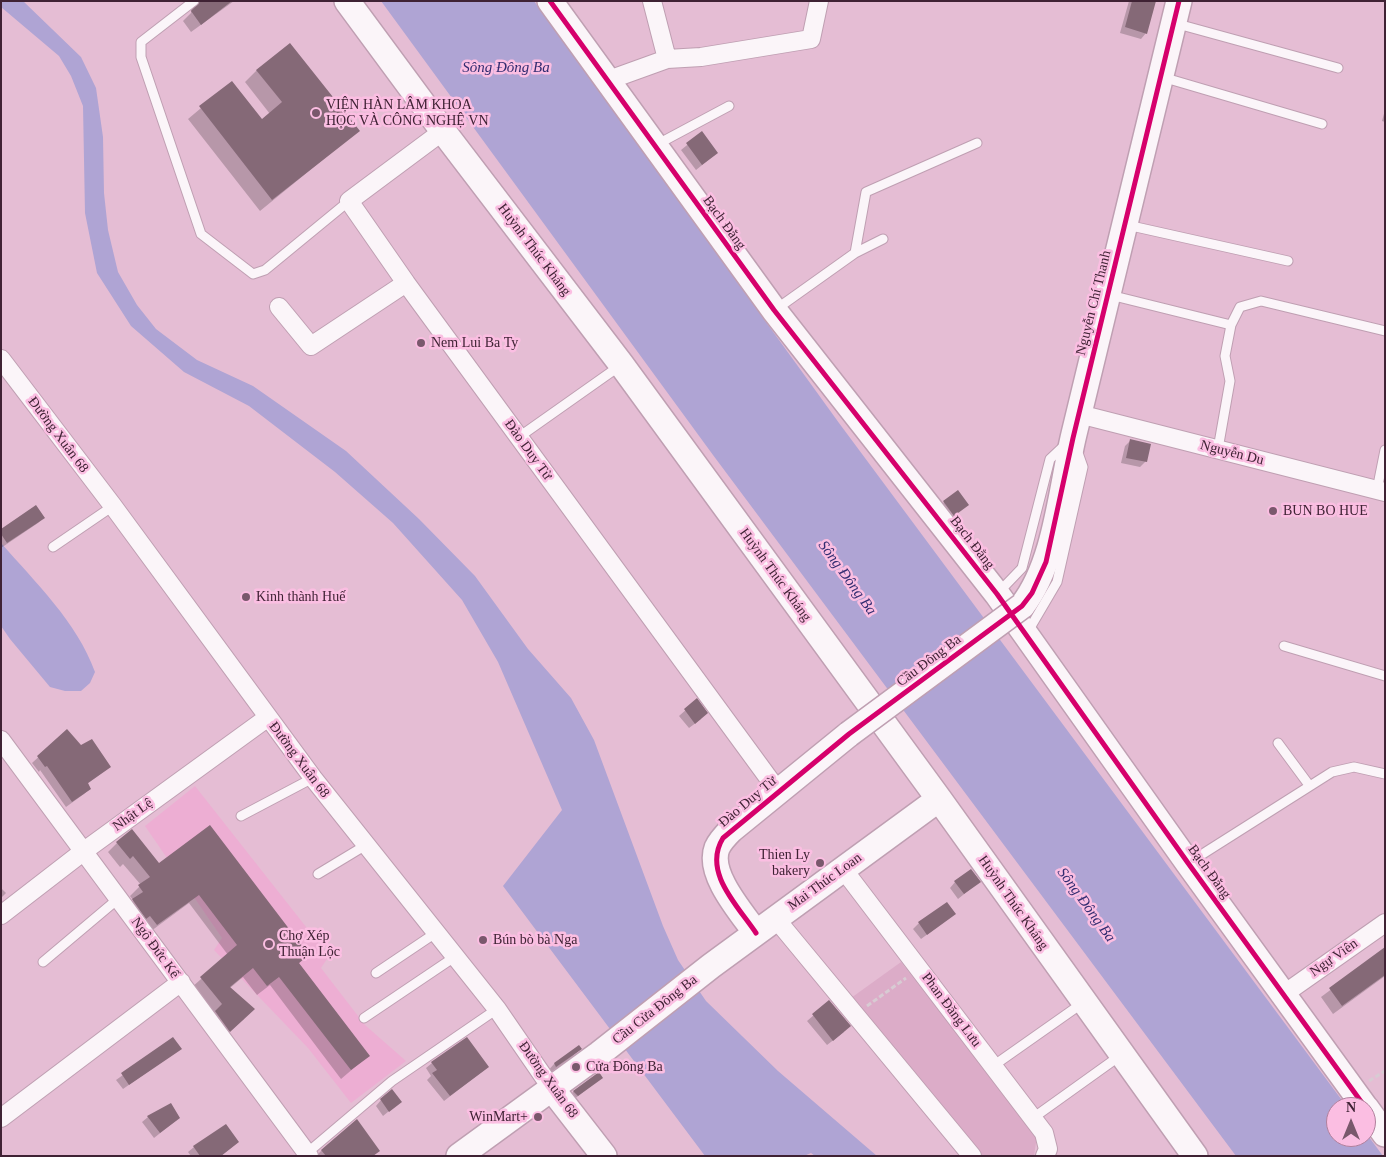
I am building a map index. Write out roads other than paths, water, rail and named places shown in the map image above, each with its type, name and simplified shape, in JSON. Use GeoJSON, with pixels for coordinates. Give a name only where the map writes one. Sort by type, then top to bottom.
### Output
{"type":"FeatureCollection","features":[{"type":"Feature","properties":{"kind":"street","name":"Huỳnh Thúc Kháng"},"geometry":{"type":"LineString","coordinates":[[347,1],[443,131],[621,364],[939,799],[1196,1156]]}},
{"type":"Feature","properties":{"kind":"street","name":"Bạch Đằng"},"geometry":{"type":"LineString","coordinates":[[550,1],[653,146],[774,310],[997,594],[1188,863],[1359,1097]]}},
{"type":"Feature","properties":{"kind":"street"},"geometry":{"type":"LineString","coordinates":[[652,1],[667,59]]}},
{"type":"Feature","properties":{"kind":"street"},"geometry":{"type":"LineString","coordinates":[[606,81],[667,59],[701,57],[810,39],[819,1]]}},
{"type":"Feature","properties":{"kind":"street","name":"Nguyễn Chí Thanh"},"geometry":{"type":"LineString","coordinates":[[1022,606],[1032,593],[1046,562],[1073,438],[1176,12]]}},
{"type":"Feature","properties":{"kind":"street"},"geometry":{"type":"LineString","coordinates":[[349,201],[443,131]]}},
{"type":"Feature","properties":{"kind":"street","name":"Đào Duy Từ"},"geometry":{"type":"LineString","coordinates":[[349,201],[406,284],[778,791]]}},
{"type":"Feature","properties":{"kind":"street"},"geometry":{"type":"LineString","coordinates":[[279,306],[311,346],[406,284]]}},
{"type":"Feature","properties":{"kind":"street","name":"Đường Xuân 68"},"geometry":{"type":"LineString","coordinates":[[1,359],[113,506],[267,718],[497,1009],[602,1155]]}},
{"type":"Feature","properties":{"kind":"street","name":"Nguyễn Du"},"geometry":{"type":"LineString","coordinates":[[1079,414],[1381,492]]}},
{"type":"Feature","properties":{"kind":"street","name":"Cầu Đông Ba"},"geometry":{"type":"LineString","coordinates":[[849,734],[1022,606]]}},
{"type":"Feature","properties":{"kind":"street","name":"Nhật Lệ"},"geometry":{"type":"LineString","coordinates":[[1,915],[84,851],[267,718]]}},
{"type":"Feature","properties":{"kind":"street","name":"Đào Duy Từ"},"geometry":{"type":"LineString","coordinates":[[756,933],[723,885],[715,863],[717,848],[731,830],[849,734]]}},
{"type":"Feature","properties":{"kind":"street","name":"Ngô Đức Kế"},"geometry":{"type":"LineString","coordinates":[[1,740],[308,1154]]}},
{"type":"Feature","properties":{"kind":"street","name":"Mai Thúc Loan"},"geometry":{"type":"LineString","coordinates":[[711,966],[939,799]]}},
{"type":"Feature","properties":{"kind":"street","name":"Phan Đăng Lưu"},"geometry":{"type":"LineString","coordinates":[[843,869],[1044,1133],[1048,1149],[1046,1156]]}},
{"type":"Feature","properties":{"kind":"street"},"geometry":{"type":"LineString","coordinates":[[776,919],[972,1156]]}},
{"type":"Feature","properties":{"kind":"street","name":"Ngự Viên"},"geometry":{"type":"LineString","coordinates":[[1284,994],[1385,923]]}},
{"type":"Feature","properties":{"kind":"street","name":"Cầu Cửa Đông Ba"},"geometry":{"type":"LineString","coordinates":[[552,1088],[599,1054],[711,966]]}},
{"type":"Feature","properties":{"kind":"street"},"geometry":{"type":"LineString","coordinates":[[1,1118],[181,982]]}},
{"type":"Feature","properties":{"kind":"street"},"geometry":{"type":"LineString","coordinates":[[459,1156],[552,1088]]}},
{"type":"Feature","properties":{"kind":"street","name":"Bạch Đằng"},"geometry":{"type":"LineString","coordinates":[[1376,1121],[1385,1134]]}},
{"type":"Feature","properties":{"kind":"lane"},"geometry":{"type":"LineString","coordinates":[[194,1],[141,42],[141,56],[201,234],[253,274],[265,270],[349,201]]}},
{"type":"Feature","properties":{"kind":"lane"},"geometry":{"type":"LineString","coordinates":[[1176,12],[1338,68]]}},
{"type":"Feature","properties":{"kind":"lane"},"geometry":{"type":"LineString","coordinates":[[1160,77],[1322,124]]}},
{"type":"Feature","properties":{"kind":"lane"},"geometry":{"type":"LineString","coordinates":[[653,146],[729,106]]}},
{"type":"Feature","properties":{"kind":"lane"},"geometry":{"type":"LineString","coordinates":[[855,253],[866,192],[977,143]]}},
{"type":"Feature","properties":{"kind":"lane"},"geometry":{"type":"LineString","coordinates":[[1125,224],[1288,261]]}},
{"type":"Feature","properties":{"kind":"lane"},"geometry":{"type":"LineString","coordinates":[[774,310],[855,253],[883,239]]}},
{"type":"Feature","properties":{"kind":"lane"},"geometry":{"type":"LineString","coordinates":[[1108,294],[1231,325]]}},
{"type":"Feature","properties":{"kind":"lane"},"geometry":{"type":"LineString","coordinates":[[1218,449],[1230,381],[1225,356],[1231,325],[1240,306],[1261,301],[1385,330]]}},
{"type":"Feature","properties":{"kind":"lane"},"geometry":{"type":"LineString","coordinates":[[519,437],[621,364]]}},
{"type":"Feature","properties":{"kind":"lane"},"geometry":{"type":"LineString","coordinates":[[997,594],[1022,568],[1050,459],[1073,438],[1083,467],[1057,582],[1026,635]]}},
{"type":"Feature","properties":{"kind":"lane"},"geometry":{"type":"LineString","coordinates":[[1381,492],[1385,450]]}},
{"type":"Feature","properties":{"kind":"lane"},"geometry":{"type":"LineString","coordinates":[[53,547],[113,506]]}},
{"type":"Feature","properties":{"kind":"lane"},"geometry":{"type":"LineString","coordinates":[[1284,646],[1385,676]]}},
{"type":"Feature","properties":{"kind":"lane"},"geometry":{"type":"LineString","coordinates":[[1278,743],[1309,785]]}},
{"type":"Feature","properties":{"kind":"lane"},"geometry":{"type":"LineString","coordinates":[[1188,863],[1332,772],[1347,768],[1385,774]]}},
{"type":"Feature","properties":{"kind":"lane"},"geometry":{"type":"LineString","coordinates":[[242,816],[313,778]]}},
{"type":"Feature","properties":{"kind":"lane"},"geometry":{"type":"LineString","coordinates":[[318,874],[366,845]]}},
{"type":"Feature","properties":{"kind":"lane"},"geometry":{"type":"LineString","coordinates":[[43,962],[119,898]]}},
{"type":"Feature","properties":{"kind":"lane"},"geometry":{"type":"LineString","coordinates":[[376,972],[437,932]]}},
{"type":"Feature","properties":{"kind":"lane"},"geometry":{"type":"LineString","coordinates":[[364,1018],[456,956]]}},
{"type":"Feature","properties":{"kind":"lane"},"geometry":{"type":"LineString","coordinates":[[993,1066],[1084,1002]]}},
{"type":"Feature","properties":{"kind":"lane"},"geometry":{"type":"LineString","coordinates":[[308,1154],[392,1081],[497,1009]]}},
{"type":"Feature","properties":{"kind":"lane"},"geometry":{"type":"LineString","coordinates":[[1033,1118],[1122,1055]]}},
{"type":"Feature","properties":{"kind":"water"},"geometry":{"type":"Polygon","coordinates":[[[1,1],[23,1],[81,57],[96,88],[103,137],[104,193],[108,230],[118,272],[137,305],[156,329],[197,360],[253,386],[346,451],[419,519],[475,576],[528,649],[571,698],[594,740],[663,926],[678,960],[706,1001],[778,1071],[877,1156],[815,1156],[811,1153],[804,1156],[705,1156],[503,886],[562,810],[498,662],[462,600],[393,523],[335,472],[249,406],[184,372],[131,326],[97,273],[85,213],[83,106],[71,76],[59,56],[1,7],[1,1]]]}},
{"type":"Feature","properties":{"kind":"water","name":"Sông Đông Ba"},"geometry":{"type":"Polygon","coordinates":[[[381,1],[534,1],[839,423],[1340,1097],[1326,1097],[1326,1147],[1376,1147],[1383,1156],[1236,1156],[713,455],[381,1]]]}},
{"type":"Feature","properties":{"kind":"water"},"geometry":{"type":"Polygon","coordinates":[[[1,543],[54,603],[78,636],[95,672],[90,683],[81,691],[65,691],[50,687],[1,626],[1,543]]]}},
{"type":"Feature","properties":{"kind":"place","name":"VIỆN HÀN LÂM KHOA HỌC VÀ CÔNG NGHỆ VN"},"geometry":{"type":"Point","coordinates":[316,113]}},
{"type":"Feature","properties":{"kind":"place","name":"Nem Lui Ba Ty"},"geometry":{"type":"Point","coordinates":[421,343]}},
{"type":"Feature","properties":{"kind":"place","name":"BUN BO HUE"},"geometry":{"type":"Point","coordinates":[1273,511]}},
{"type":"Feature","properties":{"kind":"place","name":"Kinh thành Huế"},"geometry":{"type":"Point","coordinates":[246,597]}},
{"type":"Feature","properties":{"kind":"place","name":"Thien Ly bakery"},"geometry":{"type":"Point","coordinates":[820,863]}},
{"type":"Feature","properties":{"kind":"place","name":"Bún bò bà Nga"},"geometry":{"type":"Point","coordinates":[483,940]}},
{"type":"Feature","properties":{"kind":"place","name":"Chợ Xép Thuận Lộc"},"geometry":{"type":"Point","coordinates":[269,944]}},
{"type":"Feature","properties":{"kind":"place","name":"Cửa Đông Ba"},"geometry":{"type":"Point","coordinates":[576,1067]}},
{"type":"Feature","properties":{"kind":"place","name":"WinMart+"},"geometry":{"type":"Point","coordinates":[538,1117]}}]}
